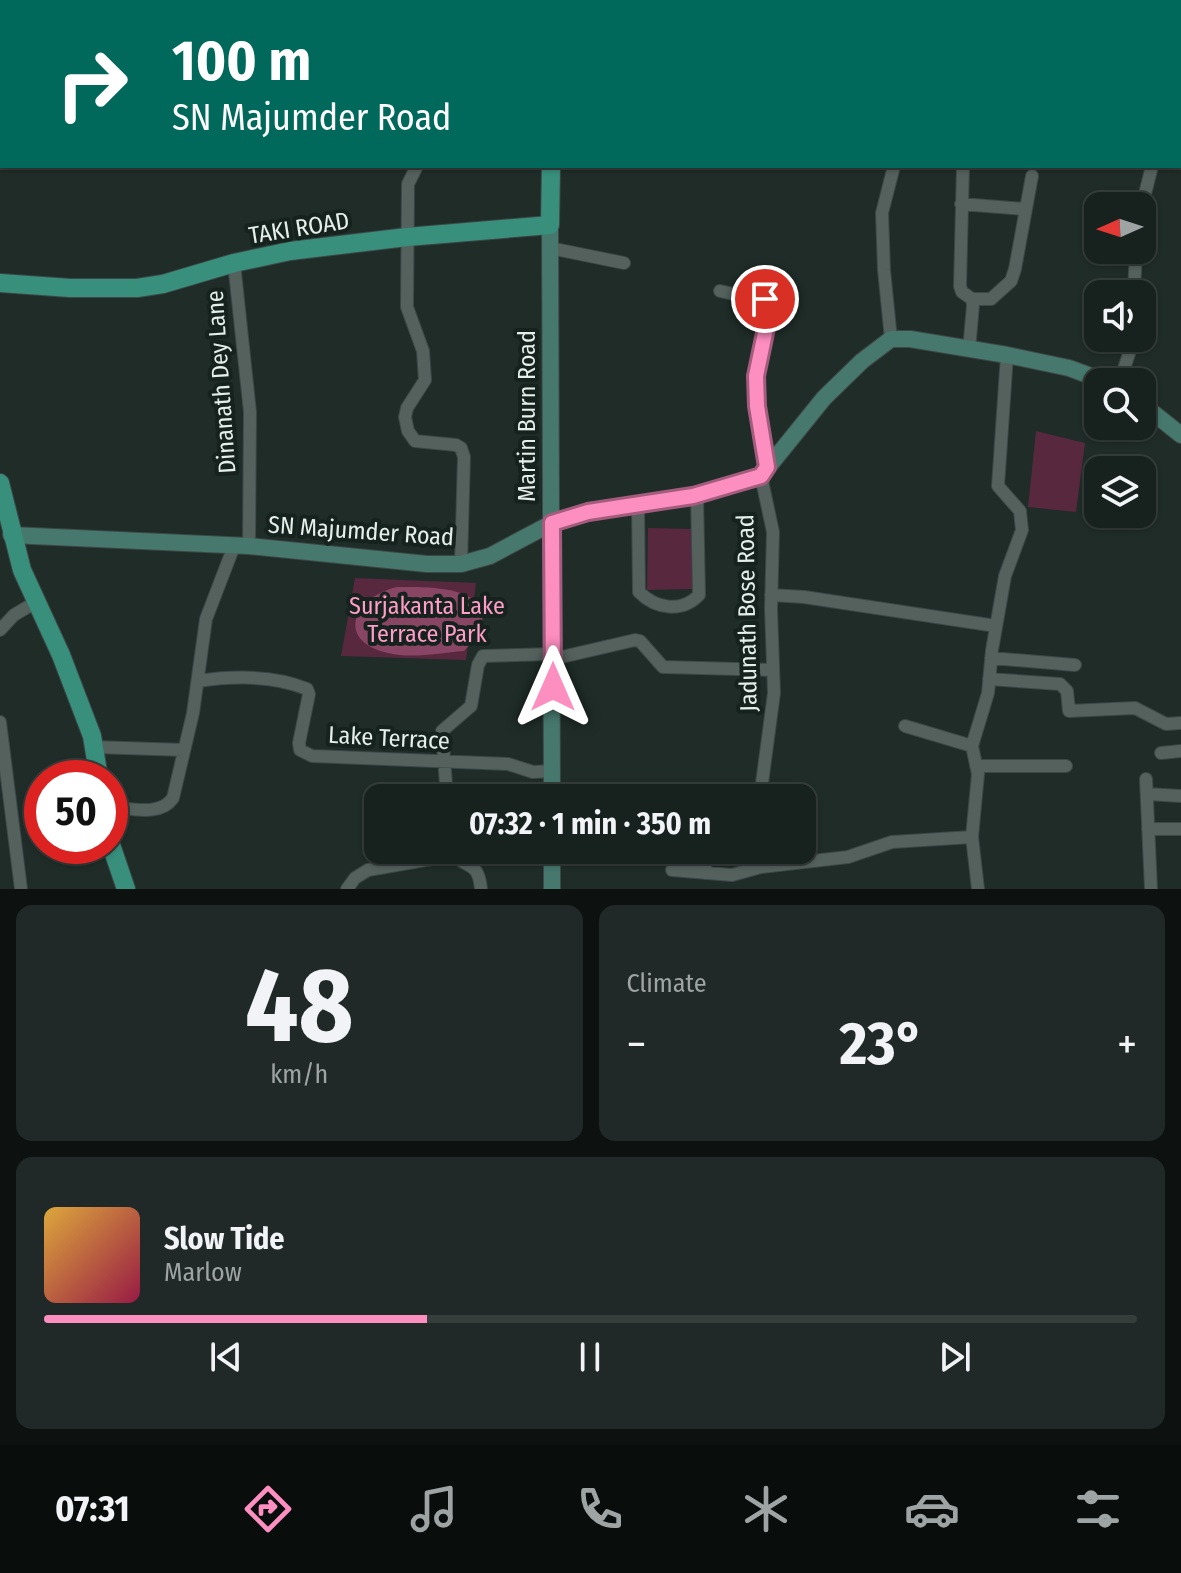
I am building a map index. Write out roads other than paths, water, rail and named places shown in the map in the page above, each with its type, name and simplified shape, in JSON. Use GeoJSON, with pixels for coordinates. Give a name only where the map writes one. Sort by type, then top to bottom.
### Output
{"type":"FeatureCollection","features":[{"type":"Feature","properties":{"kind":"main road"},"geometry":{"type":"LineString","coordinates":[[550,225],[551,168]]}},
{"type":"Feature","properties":{"kind":"main road","name":"TAKI ROAD"},"geometry":{"type":"LineString","coordinates":[[0,283],[70,288],[137,288],[290,251],[550,225]]}},
{"type":"Feature","properties":{"kind":"main road","name":"Martin Burn Road"},"geometry":{"type":"LineString","coordinates":[[550,225],[552,784]]}},
{"type":"Feature","properties":{"kind":"main road"},"geometry":{"type":"LineString","coordinates":[[764,471],[830,391],[891,339],[910,339],[1007,355],[1084,374]]}},
{"type":"Feature","properties":{"kind":"main road"},"geometry":{"type":"LineString","coordinates":[[1156,415],[1181,435]]}},
{"type":"Feature","properties":{"kind":"main road","name":"SN Majumder Road"},"geometry":{"type":"LineString","coordinates":[[11,535],[242,546],[427,564],[461,564],[490,556],[552,523],[588,512],[697,495],[764,471]]}},
{"type":"Feature","properties":{"kind":"main road"},"geometry":{"type":"LineString","coordinates":[[0,483],[11,535],[36,602],[85,714],[96,760]]}},
{"type":"Feature","properties":{"kind":"main road"},"geometry":{"type":"LineString","coordinates":[[117,864],[126,889]]}},
{"type":"Feature","properties":{"kind":"main road"},"geometry":{"type":"LineString","coordinates":[[552,864],[552,889]]}},
{"type":"Feature","properties":{"kind":"street"},"geometry":{"type":"LineString","coordinates":[[416,168],[408,184],[407,307],[423,351],[425,380],[407,408],[405,417],[408,431],[415,441],[461,448],[464,457],[461,564]]}},
{"type":"Feature","properties":{"kind":"street"},"geometry":{"type":"LineString","coordinates":[[891,339],[882,213],[893,168]]}},
{"type":"Feature","properties":{"kind":"street"},"geometry":{"type":"LineString","coordinates":[[963,168],[960,286],[962,292],[972,299],[991,299],[1011,281],[1032,176]]}},
{"type":"Feature","properties":{"kind":"street"},"geometry":{"type":"LineString","coordinates":[[1146,192],[1152,168]]}},
{"type":"Feature","properties":{"kind":"street"},"geometry":{"type":"LineString","coordinates":[[961,204],[1024,209]]}},
{"type":"Feature","properties":{"kind":"street"},"geometry":{"type":"LineString","coordinates":[[550,248],[624,263]]}},
{"type":"Feature","properties":{"kind":"street","name":"Dinanath Dey Lane"},"geometry":{"type":"LineString","coordinates":[[234,263],[250,412],[242,546]]}},
{"type":"Feature","properties":{"kind":"street","name":"Jadunath Bose Road"},"geometry":{"type":"LineString","coordinates":[[720,291],[769,302],[756,376],[773,532],[774,705],[762,784]]}},
{"type":"Feature","properties":{"kind":"street"},"geometry":{"type":"LineString","coordinates":[[969,350],[972,299]]}},
{"type":"Feature","properties":{"kind":"street"},"geometry":{"type":"LineString","coordinates":[[978,889],[972,837],[978,774],[972,746],[988,693],[1005,576],[1022,530],[1020,511],[998,486],[1007,355]]}},
{"type":"Feature","properties":{"kind":"street"},"geometry":{"type":"LineString","coordinates":[[638,504],[639,592],[649,601],[672,608],[688,604],[699,595],[697,495]]}},
{"type":"Feature","properties":{"kind":"street"},"geometry":{"type":"LineString","coordinates":[[128,808],[157,810],[167,807],[173,798],[198,681],[206,619],[242,546]]}},
{"type":"Feature","properties":{"kind":"street"},"geometry":{"type":"LineString","coordinates":[[771,595],[996,626]]}},
{"type":"Feature","properties":{"kind":"street"},"geometry":{"type":"LineString","coordinates":[[0,630],[14,615],[36,602]]}},
{"type":"Feature","properties":{"kind":"street"},"geometry":{"type":"LineString","coordinates":[[445,784],[442,731],[471,706],[478,665],[483,656],[553,657],[635,640],[640,641],[663,667],[773,670]]}},
{"type":"Feature","properties":{"kind":"street"},"geometry":{"type":"LineString","coordinates":[[991,658],[1075,665]]}},
{"type":"Feature","properties":{"kind":"street","name":"Lake Terrace"},"geometry":{"type":"LineString","coordinates":[[198,681],[253,678],[296,684],[307,689],[309,694],[299,743],[300,750],[312,756],[508,764],[533,772],[552,771]]}},
{"type":"Feature","properties":{"kind":"street"},"geometry":{"type":"LineString","coordinates":[[989,679],[1060,684],[1067,691],[1069,711],[1135,708],[1166,724],[1181,723]]}},
{"type":"Feature","properties":{"kind":"street"},"geometry":{"type":"LineString","coordinates":[[0,722],[21,889]]}},
{"type":"Feature","properties":{"kind":"street"},"geometry":{"type":"LineString","coordinates":[[905,726],[972,746]]}},
{"type":"Feature","properties":{"kind":"street"},"geometry":{"type":"LineString","coordinates":[[94,747],[184,750]]}},
{"type":"Feature","properties":{"kind":"street"},"geometry":{"type":"LineString","coordinates":[[1161,753],[1181,751]]}},
{"type":"Feature","properties":{"kind":"street"},"geometry":{"type":"LineString","coordinates":[[976,766],[1066,766]]}},
{"type":"Feature","properties":{"kind":"street"},"geometry":{"type":"LineString","coordinates":[[1146,779],[1151,889]]}},
{"type":"Feature","properties":{"kind":"street"},"geometry":{"type":"LineString","coordinates":[[1147,794],[1181,796]]}},
{"type":"Feature","properties":{"kind":"street"},"geometry":{"type":"LineString","coordinates":[[1148,829],[1181,829]]}},
{"type":"Feature","properties":{"kind":"street"},"geometry":{"type":"LineString","coordinates":[[672,870],[732,875],[761,867],[848,857],[892,842],[972,837]]}},
{"type":"Feature","properties":{"kind":"street"},"geometry":{"type":"LineString","coordinates":[[347,889],[355,878],[368,870],[396,864]]}},
{"type":"Feature","properties":{"kind":"street"},"geometry":{"type":"LineString","coordinates":[[467,864],[479,874],[481,889]]}},
{"type":"Feature","properties":{"kind":"street"},"geometry":{"type":"LineString","coordinates":[[705,864],[705,873]]}},
{"type":"Feature","properties":{"kind":"park label","name":"Surjakanta Lake Terrace Park"},"geometry":{"type":"Point","coordinates":[427,620]}}]}
